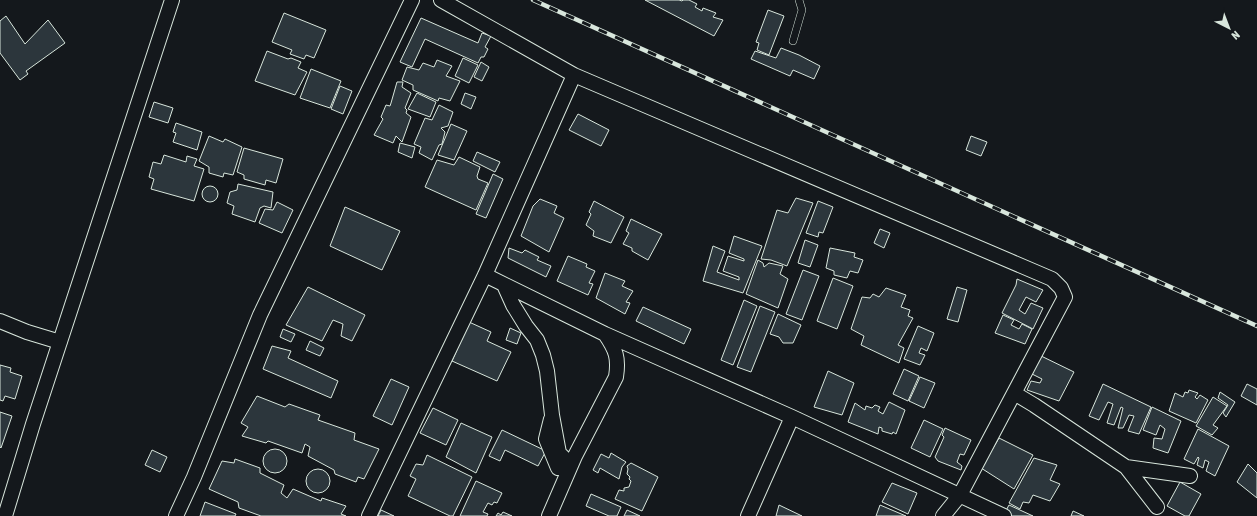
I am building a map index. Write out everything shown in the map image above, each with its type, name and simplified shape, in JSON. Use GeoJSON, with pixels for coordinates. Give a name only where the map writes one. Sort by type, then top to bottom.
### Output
{"type":"FeatureCollection","features":[{"type":"Feature","properties":{"kind":"street"},"geometry":{"type":"LineString","coordinates":[[5,516],[33,424],[172,0]]}},
{"type":"Feature","properties":{"kind":"street"},"geometry":{"type":"LineString","coordinates":[[176,516],[194,477],[260,315],[412,0]]}},
{"type":"Feature","properties":{"kind":"street"},"geometry":{"type":"LineString","coordinates":[[441,0],[574,75],[1052,279],[1061,288],[1065,297],[960,496],[942,516]]}},
{"type":"Feature","properties":{"kind":"street"},"geometry":{"type":"LineString","coordinates":[[369,516],[485,275],[574,75]]}},
{"type":"Feature","properties":{"kind":"street"},"geometry":{"type":"LineString","coordinates":[[485,275],[605,334],[792,417],[1004,516]]}},
{"type":"Feature","properties":{"kind":"street"},"geometry":{"type":"LineString","coordinates":[[504,285],[513,305],[537,340],[543,355],[547,371],[552,414],[559,453],[565,466]]}},
{"type":"Feature","properties":{"kind":"street"},"geometry":{"type":"LineString","coordinates":[[0,321],[27,332],[60,342]]}},
{"type":"Feature","properties":{"kind":"street"},"geometry":{"type":"LineString","coordinates":[[549,516],[565,466],[616,377],[618,364],[615,350],[605,334]]}},
{"type":"Feature","properties":{"kind":"street"},"geometry":{"type":"LineString","coordinates":[[1014,393],[1126,466],[1157,507]]}},
{"type":"Feature","properties":{"kind":"street"},"geometry":{"type":"LineString","coordinates":[[748,516],[792,417]]}},
{"type":"Feature","properties":{"kind":"street"},"geometry":{"type":"LineString","coordinates":[[1126,466],[1190,476]]}},
{"type":"Feature","properties":{"kind":"lane"},"geometry":{"type":"LineString","coordinates":[[793,41],[802,10],[799,0]]}},
{"type":"Feature","properties":{"kind":"building"},"geometry":{"type":"Polygon","coordinates":[[[645,0],[689,0],[697,4],[695,7],[702,11],[703,8],[716,13],[713,17],[723,20],[714,36],[645,0]]]}},
{"type":"Feature","properties":{"kind":"building"},"geometry":{"type":"Polygon","coordinates":[[[768,10],[784,16],[769,55],[757,50],[759,43],[756,42],[768,10]]]}},
{"type":"Feature","properties":{"kind":"building"},"geometry":{"type":"Polygon","coordinates":[[[284,13],[326,30],[314,58],[306,55],[304,59],[290,54],[292,50],[272,42],[284,13]]]}},
{"type":"Feature","properties":{"kind":"building"},"geometry":{"type":"Polygon","coordinates":[[[6,16],[25,44],[48,20],[65,43],[26,71],[28,74],[20,80],[0,53],[0,21],[6,16]]]}},
{"type":"Feature","properties":{"kind":"building"},"geometry":{"type":"Polygon","coordinates":[[[421,18],[478,43],[482,33],[491,36],[485,47],[488,49],[484,57],[481,57],[478,63],[425,39],[412,67],[400,62],[421,18]]]}},
{"type":"Feature","properties":{"kind":"building"},"geometry":{"type":"Polygon","coordinates":[[[781,48],[820,66],[814,79],[793,70],[790,76],[751,59],[755,51],[776,58],[781,48]]]}},
{"type":"Feature","properties":{"kind":"building"},"geometry":{"type":"Polygon","coordinates":[[[267,51],[301,62],[298,68],[307,72],[295,95],[255,81],[267,51]]]}},
{"type":"Feature","properties":{"kind":"building"},"geometry":{"type":"Polygon","coordinates":[[[463,58],[478,65],[469,83],[455,76],[463,58]]]}},
{"type":"Feature","properties":{"kind":"building"},"geometry":{"type":"Polygon","coordinates":[[[437,60],[452,66],[446,76],[460,81],[450,101],[439,98],[438,101],[413,90],[413,85],[402,80],[407,67],[419,70],[423,63],[434,67],[437,60]]]}},
{"type":"Feature","properties":{"kind":"building"},"geometry":{"type":"Polygon","coordinates":[[[481,62],[489,67],[482,81],[474,77],[481,62]]]}},
{"type":"Feature","properties":{"kind":"building"},"geometry":{"type":"Polygon","coordinates":[[[311,69],[341,81],[330,108],[300,98],[311,69]]]}},
{"type":"Feature","properties":{"kind":"building"},"geometry":{"type":"Polygon","coordinates":[[[397,82],[403,82],[402,87],[411,93],[405,108],[407,110],[406,113],[411,117],[402,142],[396,136],[393,143],[374,135],[383,119],[381,117],[386,105],[390,106],[397,82]]]}},
{"type":"Feature","properties":{"kind":"building"},"geometry":{"type":"Polygon","coordinates":[[[340,86],[352,91],[343,114],[331,109],[340,86]]]}},
{"type":"Feature","properties":{"kind":"building"},"geometry":{"type":"Polygon","coordinates":[[[417,93],[436,102],[430,117],[408,109],[417,93]]]}},
{"type":"Feature","properties":{"kind":"building"},"geometry":{"type":"Polygon","coordinates":[[[465,93],[476,97],[471,109],[461,104],[465,93]]]}},
{"type":"Feature","properties":{"kind":"building"},"geometry":{"type":"Polygon","coordinates":[[[154,102],[173,108],[168,123],[149,117],[154,102]]]}},
{"type":"Feature","properties":{"kind":"building"},"geometry":{"type":"Polygon","coordinates":[[[439,105],[453,112],[448,126],[441,128],[445,132],[442,144],[439,145],[432,160],[419,153],[421,147],[414,144],[425,118],[432,120],[439,105]]]}},
{"type":"Feature","properties":{"kind":"building"},"geometry":{"type":"Polygon","coordinates":[[[578,114],[609,130],[601,146],[569,130],[578,114]]]}},
{"type":"Feature","properties":{"kind":"building"},"geometry":{"type":"Polygon","coordinates":[[[176,123],[202,132],[197,150],[173,142],[176,133],[173,132],[176,123]]]}},
{"type":"Feature","properties":{"kind":"building"},"geometry":{"type":"Polygon","coordinates":[[[451,124],[467,131],[454,160],[438,155],[451,124]]]}},
{"type":"Feature","properties":{"kind":"building"},"geometry":{"type":"Polygon","coordinates":[[[209,136],[223,142],[225,139],[242,147],[233,175],[224,173],[223,177],[209,173],[209,167],[199,161],[209,136]]]}},
{"type":"Feature","properties":{"kind":"building"},"geometry":{"type":"Polygon","coordinates":[[[971,136],[987,142],[981,156],[966,150],[971,136]]]}},
{"type":"Feature","properties":{"kind":"building"},"geometry":{"type":"Polygon","coordinates":[[[400,143],[415,147],[412,158],[398,152],[400,143]]]}},
{"type":"Feature","properties":{"kind":"building"},"geometry":{"type":"Polygon","coordinates":[[[244,148],[283,159],[276,183],[266,180],[265,185],[244,179],[244,175],[237,172],[244,148]]]}},
{"type":"Feature","properties":{"kind":"building"},"geometry":{"type":"Polygon","coordinates":[[[477,152],[500,162],[495,172],[473,161],[477,152]]]}},
{"type":"Feature","properties":{"kind":"building"},"geometry":{"type":"Polygon","coordinates":[[[164,155],[186,162],[187,156],[197,159],[194,166],[204,169],[194,201],[151,189],[154,179],[149,177],[153,162],[161,164],[164,155]]]}},
{"type":"Feature","properties":{"kind":"building"},"geometry":{"type":"Polygon","coordinates":[[[459,157],[480,167],[477,176],[478,179],[488,183],[476,210],[425,187],[437,160],[454,165],[459,157]]]}},
{"type":"Feature","properties":{"kind":"building"},"geometry":{"type":"Polygon","coordinates":[[[493,174],[503,179],[486,218],[476,214],[493,174]]]}},
{"type":"Feature","properties":{"kind":"building"},"geometry":{"type":"Polygon","coordinates":[[[238,184],[273,192],[271,208],[264,206],[260,208],[255,222],[232,214],[234,206],[227,203],[230,192],[237,190],[238,184]]]}},
{"type":"Feature","properties":{"kind":"building"},"geometry":{"type":"Polygon","coordinates":[[[207,186],[213,186],[218,191],[216,200],[213,202],[207,202],[202,197],[202,191],[207,186]]]}},
{"type":"Feature","properties":{"kind":"building"},"geometry":{"type":"Polygon","coordinates":[[[796,198],[813,203],[787,266],[771,260],[761,259],[777,210],[788,213],[796,198]]]}},
{"type":"Feature","properties":{"kind":"building"},"geometry":{"type":"Polygon","coordinates":[[[540,199],[557,206],[554,213],[564,218],[549,252],[521,236],[533,206],[540,199]]]}},
{"type":"Feature","properties":{"kind":"building"},"geometry":{"type":"Polygon","coordinates":[[[594,201],[624,217],[611,243],[593,236],[594,231],[586,225],[591,214],[589,212],[594,201]]]}},
{"type":"Feature","properties":{"kind":"building"},"geometry":{"type":"Polygon","coordinates":[[[818,201],[833,207],[823,233],[819,232],[818,237],[806,233],[818,201]]]}},
{"type":"Feature","properties":{"kind":"building"},"geometry":{"type":"Polygon","coordinates":[[[277,202],[293,210],[282,233],[259,223],[265,209],[273,210],[277,202]]]}},
{"type":"Feature","properties":{"kind":"building"},"geometry":{"type":"Polygon","coordinates":[[[345,207],[400,231],[382,270],[330,246],[345,207]]]}},
{"type":"Feature","properties":{"kind":"building"},"geometry":{"type":"Polygon","coordinates":[[[631,219],[662,234],[648,260],[632,251],[632,248],[623,244],[629,233],[626,231],[631,219]]]}},
{"type":"Feature","properties":{"kind":"building"},"geometry":{"type":"Polygon","coordinates":[[[880,229],[890,233],[884,248],[874,243],[880,229]]]}},
{"type":"Feature","properties":{"kind":"building"},"geometry":{"type":"Polygon","coordinates":[[[734,236],[762,246],[743,293],[703,281],[713,246],[725,251],[717,272],[739,280],[739,277],[723,271],[728,256],[744,261],[744,259],[729,253],[734,236]]]}},
{"type":"Feature","properties":{"kind":"building"},"geometry":{"type":"Polygon","coordinates":[[[805,240],[818,245],[810,267],[798,263],[805,240]]]}},
{"type":"Feature","properties":{"kind":"building"},"geometry":{"type":"Polygon","coordinates":[[[509,248],[522,253],[525,250],[539,257],[537,260],[551,266],[546,277],[508,258],[509,248]]]}},
{"type":"Feature","properties":{"kind":"building"},"geometry":{"type":"Polygon","coordinates":[[[830,248],[855,253],[854,257],[863,260],[858,273],[850,271],[847,278],[834,275],[834,271],[826,268],[830,248]]]}},
{"type":"Feature","properties":{"kind":"building"},"geometry":{"type":"Polygon","coordinates":[[[568,256],[587,264],[586,267],[595,271],[589,283],[593,284],[588,295],[557,281],[568,256]]]}},
{"type":"Feature","properties":{"kind":"building"},"geometry":{"type":"Polygon","coordinates":[[[758,260],[763,263],[764,267],[769,263],[783,266],[780,274],[788,279],[778,308],[746,294],[758,260]]]}},
{"type":"Feature","properties":{"kind":"building"},"geometry":{"type":"Polygon","coordinates":[[[803,270],[819,276],[802,320],[786,314],[803,270]]]}},
{"type":"Feature","properties":{"kind":"building"},"geometry":{"type":"Polygon","coordinates":[[[605,273],[625,281],[622,286],[633,291],[626,302],[630,303],[625,314],[596,298],[605,273]]]}},
{"type":"Feature","properties":{"kind":"building"},"geometry":{"type":"Polygon","coordinates":[[[833,278],[853,286],[837,329],[817,321],[833,278]]]}},
{"type":"Feature","properties":{"kind":"building"},"geometry":{"type":"Polygon","coordinates":[[[1017,279],[1043,290],[1036,302],[1026,297],[1019,310],[1025,314],[1031,303],[1043,308],[1033,329],[1002,313],[1016,285],[1017,279]]]}},
{"type":"Feature","properties":{"kind":"building"},"geometry":{"type":"Polygon","coordinates":[[[308,287],[365,315],[352,341],[341,336],[343,324],[333,320],[322,341],[286,325],[308,287]]]}},
{"type":"Feature","properties":{"kind":"building"},"geometry":{"type":"Polygon","coordinates":[[[957,287],[967,290],[958,322],[947,319],[957,287]]]}},
{"type":"Feature","properties":{"kind":"building"},"geometry":{"type":"Polygon","coordinates":[[[886,288],[906,295],[901,307],[910,310],[908,316],[913,318],[898,345],[904,348],[899,363],[861,345],[864,336],[851,329],[862,297],[870,298],[873,294],[879,297],[886,288]]]}},
{"type":"Feature","properties":{"kind":"building"},"geometry":{"type":"Polygon","coordinates":[[[744,300],[757,306],[733,365],[721,360],[744,300]]]}},
{"type":"Feature","properties":{"kind":"building"},"geometry":{"type":"Polygon","coordinates":[[[760,306],[775,312],[751,372],[737,367],[760,306]]]}},
{"type":"Feature","properties":{"kind":"building"},"geometry":{"type":"Polygon","coordinates":[[[643,307],[691,329],[684,344],[636,321],[643,307]]]}},
{"type":"Feature","properties":{"kind":"building"},"geometry":{"type":"Polygon","coordinates":[[[778,314],[801,325],[793,343],[783,343],[779,337],[770,334],[778,314]]]}},
{"type":"Feature","properties":{"kind":"building"},"geometry":{"type":"Polygon","coordinates":[[[1003,315],[1014,320],[1011,325],[1019,329],[1022,324],[1032,329],[1025,344],[995,333],[1003,315]]]}},
{"type":"Feature","properties":{"kind":"building"},"geometry":{"type":"Polygon","coordinates":[[[469,322],[491,332],[487,341],[511,352],[497,381],[452,361],[469,322]]]}},
{"type":"Feature","properties":{"kind":"building"},"geometry":{"type":"Polygon","coordinates":[[[918,326],[934,333],[927,351],[921,348],[919,353],[925,355],[920,365],[904,359],[918,326]]]}},
{"type":"Feature","properties":{"kind":"building"},"geometry":{"type":"Polygon","coordinates":[[[510,328],[521,333],[517,344],[506,340],[510,328]]]}},
{"type":"Feature","properties":{"kind":"building"},"geometry":{"type":"Polygon","coordinates":[[[283,329],[295,334],[291,342],[280,337],[283,329]]]}},
{"type":"Feature","properties":{"kind":"building"},"geometry":{"type":"Polygon","coordinates":[[[310,341],[324,348],[320,356],[306,350],[310,341]]]}},
{"type":"Feature","properties":{"kind":"building"},"geometry":{"type":"Polygon","coordinates":[[[272,346],[291,351],[288,358],[338,381],[331,398],[263,369],[272,346]]]}},
{"type":"Feature","properties":{"kind":"building"},"geometry":{"type":"Polygon","coordinates":[[[1037,354],[1074,372],[1059,401],[1027,390],[1031,381],[1040,383],[1042,379],[1032,374],[1037,354]]]}},
{"type":"Feature","properties":{"kind":"building"},"geometry":{"type":"Polygon","coordinates":[[[0,365],[11,368],[10,372],[22,376],[15,399],[5,396],[3,401],[0,400],[0,365]]]}},
{"type":"Feature","properties":{"kind":"building"},"geometry":{"type":"Polygon","coordinates":[[[904,369],[919,376],[908,401],[893,394],[904,369]]]}},
{"type":"Feature","properties":{"kind":"building"},"geometry":{"type":"Polygon","coordinates":[[[828,371],[854,383],[842,415],[814,407],[828,371]]]}},
{"type":"Feature","properties":{"kind":"building"},"geometry":{"type":"Polygon","coordinates":[[[920,377],[935,383],[924,408],[909,401],[920,377]]]}},
{"type":"Feature","properties":{"kind":"building"},"geometry":{"type":"Polygon","coordinates":[[[391,379],[409,387],[392,425],[373,416],[391,379]]]}},
{"type":"Feature","properties":{"kind":"building"},"geometry":{"type":"Polygon","coordinates":[[[1103,384],[1151,407],[1139,434],[1128,431],[1134,416],[1129,415],[1123,428],[1118,428],[1123,408],[1121,407],[1114,425],[1107,423],[1113,404],[1108,402],[1099,420],[1089,416],[1103,384]]]}},
{"type":"Feature","properties":{"kind":"building"},"geometry":{"type":"Polygon","coordinates":[[[1247,384],[1257,389],[1257,405],[1241,396],[1247,384]]]}},
{"type":"Feature","properties":{"kind":"building"},"geometry":{"type":"Polygon","coordinates":[[[1189,390],[1198,393],[1195,397],[1197,399],[1200,395],[1208,400],[1196,423],[1169,411],[1175,393],[1183,397],[1185,392],[1188,393],[1189,390]]]}},
{"type":"Feature","properties":{"kind":"building"},"geometry":{"type":"Polygon","coordinates":[[[1220,392],[1235,402],[1226,417],[1223,413],[1228,405],[1218,398],[1220,392]]]}},
{"type":"Feature","properties":{"kind":"building"},"geometry":{"type":"Polygon","coordinates":[[[257,396],[285,407],[289,404],[320,415],[318,420],[355,433],[354,440],[379,449],[364,479],[358,477],[356,482],[335,474],[334,470],[308,456],[310,447],[305,444],[302,453],[268,441],[266,443],[242,436],[248,427],[241,423],[257,396]]]}},
{"type":"Feature","properties":{"kind":"building"},"geometry":{"type":"Polygon","coordinates":[[[1213,397],[1227,406],[1213,425],[1218,428],[1212,435],[1196,426],[1213,397]]]}},
{"type":"Feature","properties":{"kind":"building"},"geometry":{"type":"Polygon","coordinates":[[[889,402],[905,410],[896,434],[893,432],[892,434],[882,431],[882,428],[879,427],[878,434],[848,422],[855,403],[865,410],[866,406],[872,408],[875,405],[880,407],[878,411],[883,414],[889,402]]]}},
{"type":"Feature","properties":{"kind":"building"},"geometry":{"type":"Polygon","coordinates":[[[1152,407],[1181,421],[1168,453],[1153,448],[1154,438],[1162,439],[1165,429],[1160,425],[1156,435],[1143,430],[1152,407]]]}},
{"type":"Feature","properties":{"kind":"building"},"geometry":{"type":"Polygon","coordinates":[[[433,408],[458,420],[446,445],[420,433],[433,408]]]}},
{"type":"Feature","properties":{"kind":"building"},"geometry":{"type":"Polygon","coordinates":[[[0,412],[12,416],[1,448],[0,447],[0,412]]]}},
{"type":"Feature","properties":{"kind":"building"},"geometry":{"type":"Polygon","coordinates":[[[924,420],[943,429],[930,457],[911,448],[924,420]]]}},
{"type":"Feature","properties":{"kind":"building"},"geometry":{"type":"Polygon","coordinates":[[[461,423],[492,437],[476,473],[446,457],[461,423]]]}},
{"type":"Feature","properties":{"kind":"building"},"geometry":{"type":"Polygon","coordinates":[[[945,428],[971,440],[964,455],[960,454],[957,462],[962,466],[961,470],[938,461],[935,457],[944,437],[942,435],[945,428]]]}},
{"type":"Feature","properties":{"kind":"building"},"geometry":{"type":"Polygon","coordinates":[[[1198,429],[1229,446],[1215,476],[1206,471],[1209,462],[1205,460],[1203,468],[1197,465],[1198,457],[1194,464],[1184,459],[1198,429]]]}},
{"type":"Feature","properties":{"kind":"building"},"geometry":{"type":"Polygon","coordinates":[[[502,430],[546,451],[538,466],[505,450],[500,461],[489,456],[502,430]]]}},
{"type":"Feature","properties":{"kind":"building"},"geometry":{"type":"Polygon","coordinates":[[[999,438],[1033,455],[1014,489],[981,468],[999,438]]]}},
{"type":"Feature","properties":{"kind":"building"},"geometry":{"type":"Polygon","coordinates":[[[275,449],[283,453],[287,461],[283,469],[275,473],[267,469],[263,461],[267,453],[275,449]]]}},
{"type":"Feature","properties":{"kind":"building"},"geometry":{"type":"Polygon","coordinates":[[[152,450],[167,457],[160,472],[145,465],[152,450]]]}},
{"type":"Feature","properties":{"kind":"building"},"geometry":{"type":"Polygon","coordinates":[[[611,453],[626,462],[622,467],[619,479],[600,468],[598,473],[593,470],[601,454],[609,458],[611,453]]]}},
{"type":"Feature","properties":{"kind":"building"},"geometry":{"type":"Polygon","coordinates":[[[427,455],[472,477],[453,516],[450,516],[408,496],[416,479],[410,476],[416,464],[423,465],[427,455]]]}},
{"type":"Feature","properties":{"kind":"building"},"geometry":{"type":"Polygon","coordinates":[[[1034,458],[1057,465],[1050,480],[1060,484],[1050,501],[1033,495],[1029,503],[1023,502],[1020,509],[1009,503],[1034,458]]]}},
{"type":"Feature","properties":{"kind":"building"},"geometry":{"type":"Polygon","coordinates":[[[235,459],[260,468],[260,473],[284,485],[281,493],[287,498],[293,489],[321,501],[322,498],[346,506],[341,514],[346,516],[261,516],[239,508],[238,502],[209,489],[222,461],[234,463],[235,459]]]}},
{"type":"Feature","properties":{"kind":"building"},"geometry":{"type":"Polygon","coordinates":[[[631,463],[658,477],[642,511],[615,499],[619,490],[624,491],[624,488],[629,487],[631,481],[627,474],[627,466],[631,463]]]}},
{"type":"Feature","properties":{"kind":"building"},"geometry":{"type":"Polygon","coordinates":[[[1248,464],[1257,473],[1257,498],[1237,482],[1248,464]]]}},
{"type":"Feature","properties":{"kind":"building"},"geometry":{"type":"Polygon","coordinates":[[[318,469],[323,470],[329,476],[329,486],[323,492],[318,493],[313,492],[307,486],[306,481],[307,476],[313,470],[318,469]]]}},
{"type":"Feature","properties":{"kind":"building"},"geometry":{"type":"Polygon","coordinates":[[[476,481],[502,493],[497,503],[494,502],[492,505],[488,503],[483,512],[488,514],[487,516],[460,516],[476,481]]]}},
{"type":"Feature","properties":{"kind":"building"},"geometry":{"type":"Polygon","coordinates":[[[1180,482],[1201,494],[1189,516],[1185,516],[1167,506],[1180,482]]]}},
{"type":"Feature","properties":{"kind":"building"},"geometry":{"type":"Polygon","coordinates":[[[892,483],[917,493],[908,514],[882,502],[892,483]]]}},
{"type":"Feature","properties":{"kind":"building"},"geometry":{"type":"Polygon","coordinates":[[[591,494],[621,507],[617,516],[609,516],[586,506],[591,494]]]}},
{"type":"Feature","properties":{"kind":"building"},"geometry":{"type":"Polygon","coordinates":[[[205,502],[236,514],[235,516],[200,516],[205,502]]]}},
{"type":"Feature","properties":{"kind":"building"},"geometry":{"type":"Polygon","coordinates":[[[779,505],[802,516],[776,516],[779,505]]]}},
{"type":"Feature","properties":{"kind":"building"},"geometry":{"type":"Polygon","coordinates":[[[880,505],[906,516],[876,516],[880,505]]]}},
{"type":"Feature","properties":{"kind":"building"},"geometry":{"type":"Polygon","coordinates":[[[1009,505],[1033,516],[1003,516],[1009,505]]]}},
{"type":"Feature","properties":{"kind":"building"},"geometry":{"type":"Polygon","coordinates":[[[381,510],[394,516],[378,516],[381,510]]]}},
{"type":"Feature","properties":{"kind":"building"},"geometry":{"type":"Polygon","coordinates":[[[627,510],[640,516],[624,516],[627,510]]]}},
{"type":"Feature","properties":{"kind":"building"},"geometry":{"type":"Polygon","coordinates":[[[1073,511],[1084,516],[1071,516],[1073,511]]]}},
{"type":"Feature","properties":{"kind":"building"},"geometry":{"type":"Polygon","coordinates":[[[503,512],[512,516],[496,516],[498,513],[501,515],[503,512]]]}},
{"type":"Feature","properties":{"kind":"railway"},"geometry":{"type":"LineString","coordinates":[[533,0],[1257,326]]}}]}
